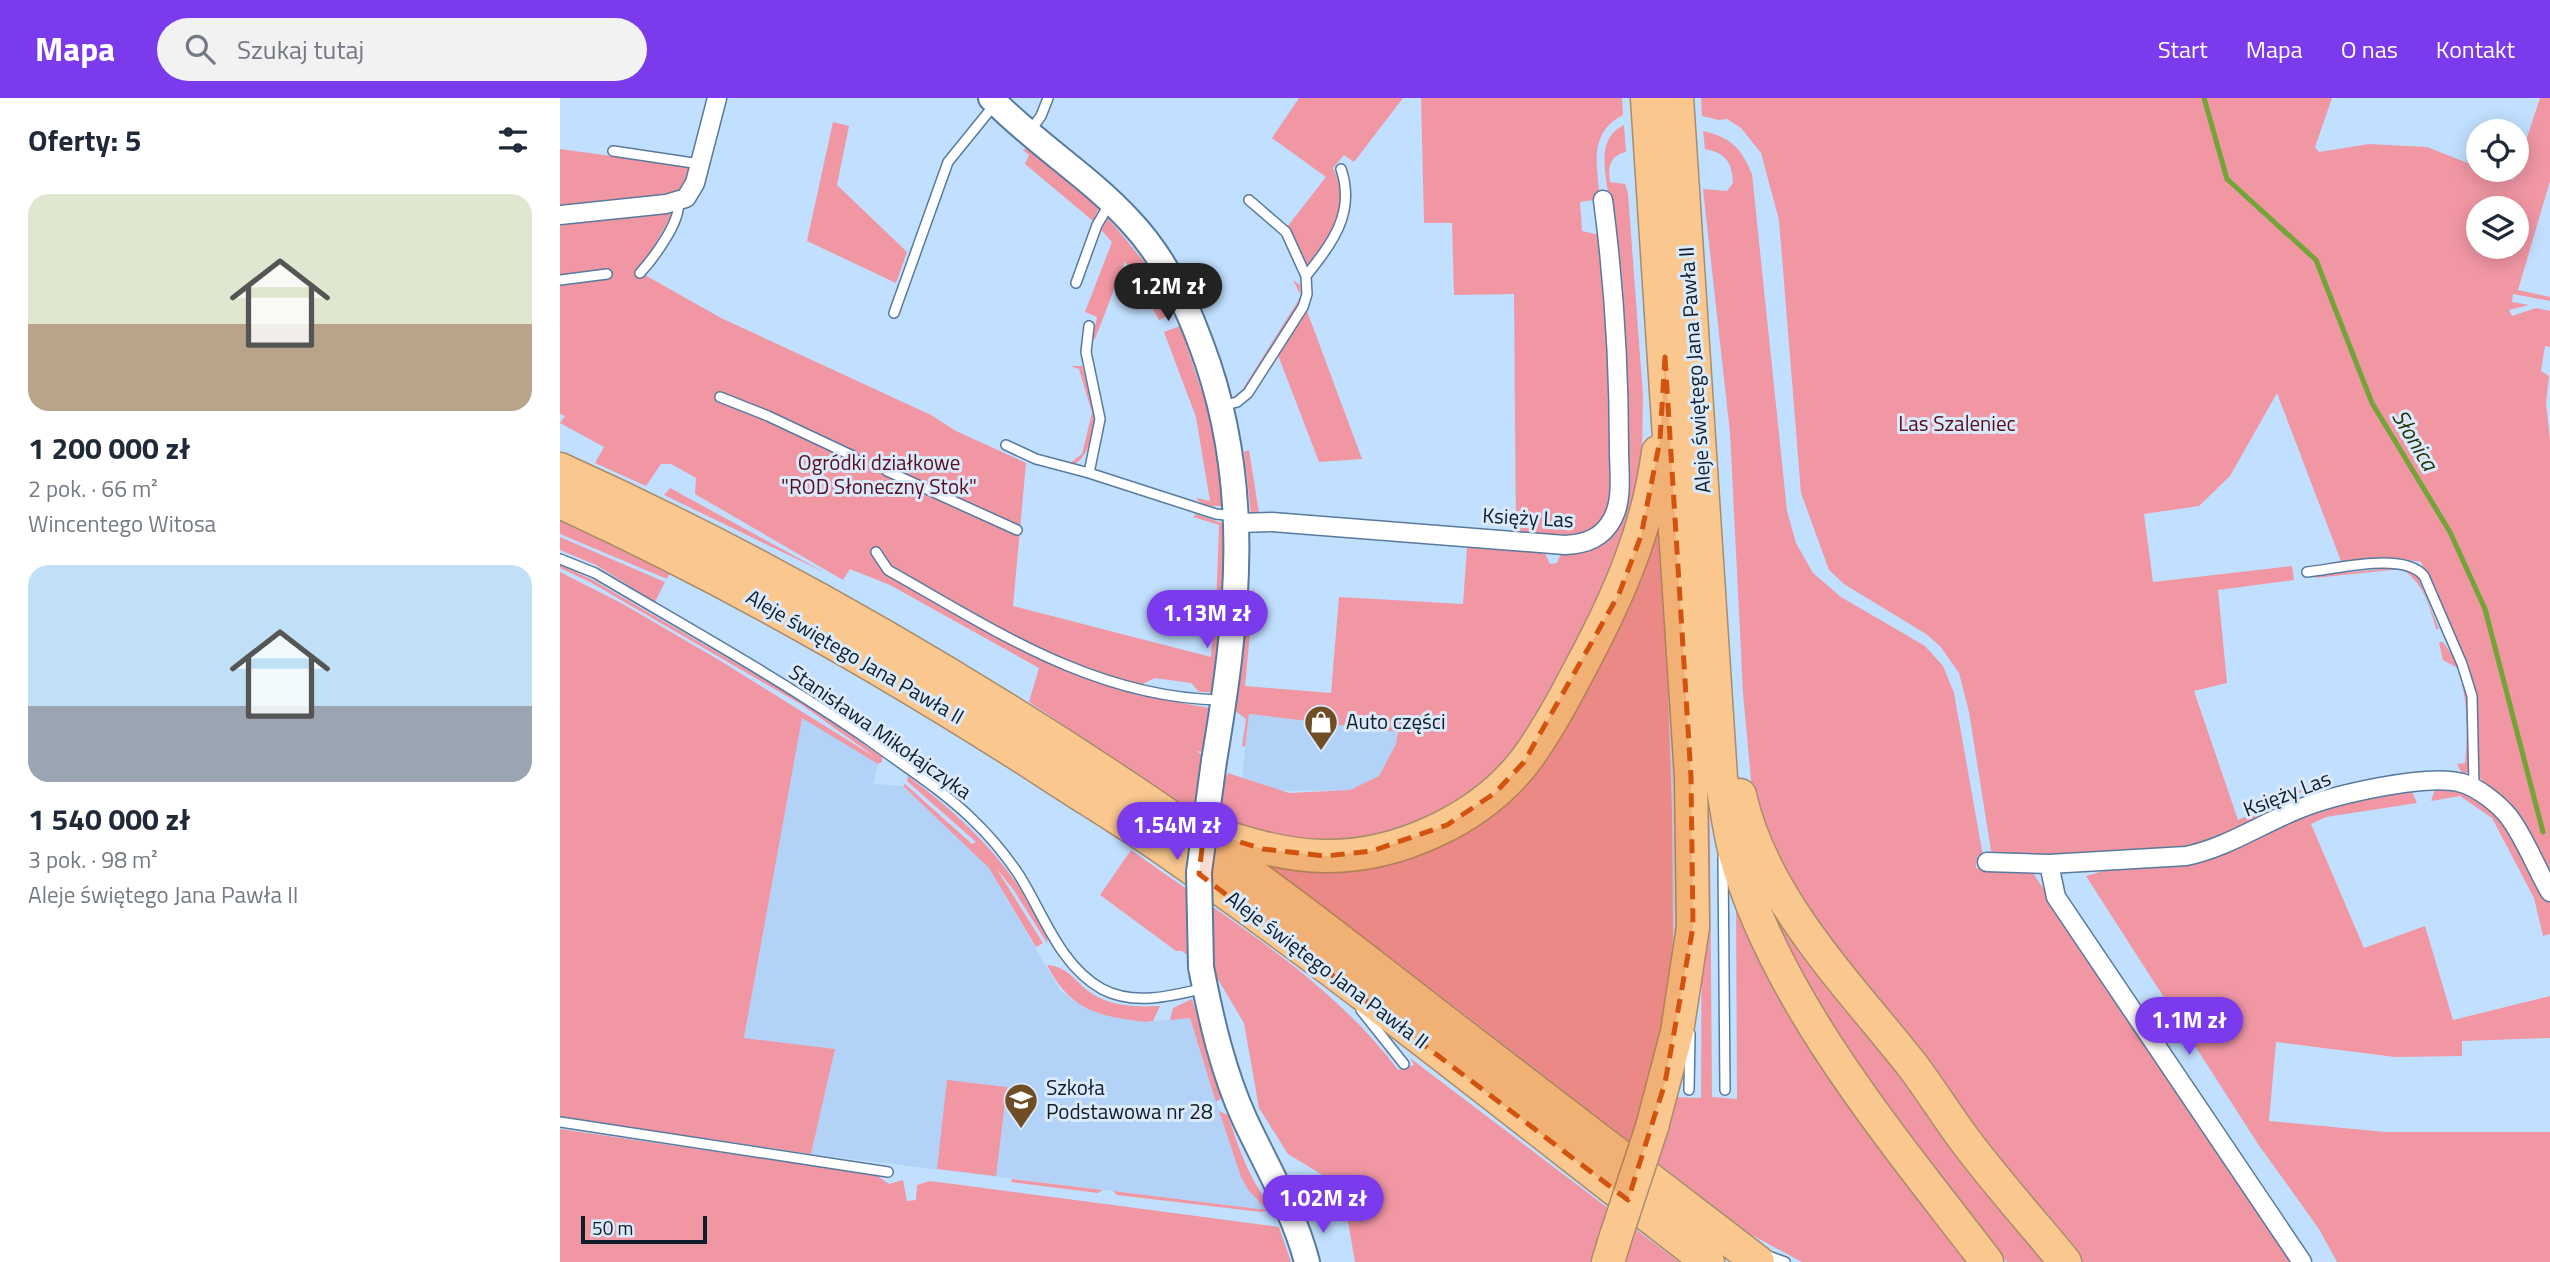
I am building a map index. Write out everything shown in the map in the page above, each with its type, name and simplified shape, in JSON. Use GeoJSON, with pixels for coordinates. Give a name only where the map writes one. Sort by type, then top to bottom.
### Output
{"type":"FeatureCollection","features":[{"type":"Feature","properties":{"kind":"highway","name":"Aleje świętego Jana Pawła II"},"geometry":{"type":"LineString","coordinates":[[1647,98],[1669,186],[1713,643]]}},
{"type":"Feature","properties":{"kind":"highway","name":"Aleje świętego Jana Pawła II"},"geometry":{"type":"LineString","coordinates":[[1665,356],[1669,186],[1677,98]]}},
{"type":"Feature","properties":{"kind":"highway"},"geometry":{"type":"LineString","coordinates":[[1180,824],[1263,849],[1325,856],[1372,851],[1421,836],[1447,825],[1494,793],[1524,762],[1553,718],[1619,594],[1641,536],[1652,492],[1660,440],[1665,356]]}},
{"type":"Feature","properties":{"kind":"highway"},"geometry":{"type":"LineString","coordinates":[[1612,1249],[1652,1127],[1677,1032],[1693,928],[1691,777],[1665,356]]}},
{"type":"Feature","properties":{"kind":"highway","name":"Aleje świętego Jana Pawła II"},"geometry":{"type":"LineString","coordinates":[[560,468],[719,547],[847,616],[1013,715],[1180,824]]}},
{"type":"Feature","properties":{"kind":"highway","name":"Aleje świętego Jana Pawła II"},"geometry":{"type":"LineString","coordinates":[[560,502],[707,574],[945,707],[1165,849],[1312,957],[1708,1262]]}},
{"type":"Feature","properties":{"kind":"highway"},"geometry":{"type":"LineString","coordinates":[[1713,643],[1721,778],[1736,857],[1789,982],[1822,1040],[1987,1262]]}},
{"type":"Feature","properties":{"kind":"highway"},"geometry":{"type":"LineString","coordinates":[[1713,643],[1744,813],[1770,872],[1802,926],[1920,1076],[1967,1143],[2065,1262]]}},
{"type":"Feature","properties":{"kind":"highway"},"geometry":{"type":"LineString","coordinates":[[1180,824],[1328,930],[1746,1253]]}},
{"type":"Feature","properties":{"kind":"street"},"geometry":{"type":"LineString","coordinates":[[560,215],[678,202],[691,192],[717,98]]}},
{"type":"Feature","properties":{"kind":"street"},"geometry":{"type":"LineString","coordinates":[[994,101],[1111,201],[1145,238],[1175,286],[1195,328],[1222,406],[1233,467],[1238,519],[1235,606],[1199,884],[1203,977],[1230,1081],[1294,1221],[1307,1262]]}},
{"type":"Feature","properties":{"kind":"street","name":"Księży Las"},"geometry":{"type":"LineString","coordinates":[[1238,519],[1565,545],[1587,542],[1602,533],[1614,518],[1619,488],[1618,354],[1603,200]]}},
{"type":"Feature","properties":{"kind":"street","name":"Księży Las"},"geometry":{"type":"LineString","coordinates":[[1986,862],[2049,864],[2186,856],[2206,852],[2301,808],[2327,800],[2438,780],[2474,787],[2508,816],[2550,892]]}},
{"type":"Feature","properties":{"kind":"street"},"geometry":{"type":"LineString","coordinates":[[2049,864],[2056,897],[2302,1262]]}},
{"type":"Feature","properties":{"kind":"lane"},"geometry":{"type":"LineString","coordinates":[[1029,133],[1041,116],[1048,98]]}},
{"type":"Feature","properties":{"kind":"lane"},"geometry":{"type":"LineString","coordinates":[[894,313],[948,162],[994,101]]}},
{"type":"Feature","properties":{"kind":"lane"},"geometry":{"type":"LineString","coordinates":[[613,151],[700,164]]}},
{"type":"Feature","properties":{"kind":"lane"},"geometry":{"type":"LineString","coordinates":[[1306,276],[1332,242],[1343,222],[1346,189],[1341,169]]}},
{"type":"Feature","properties":{"kind":"lane"},"geometry":{"type":"LineString","coordinates":[[1222,406],[1237,402],[1248,393],[1306,301],[1306,276],[1286,232],[1249,200]]}},
{"type":"Feature","properties":{"kind":"lane"},"geometry":{"type":"LineString","coordinates":[[1076,283],[1097,225],[1111,201]]}},
{"type":"Feature","properties":{"kind":"lane"},"geometry":{"type":"LineString","coordinates":[[640,273],[651,261],[678,215],[678,202]]}},
{"type":"Feature","properties":{"kind":"lane"},"geometry":{"type":"LineString","coordinates":[[560,280],[607,275]]}},
{"type":"Feature","properties":{"kind":"lane"},"geometry":{"type":"LineString","coordinates":[[1089,326],[1086,352],[1100,419],[1089,473]]}},
{"type":"Feature","properties":{"kind":"lane"},"geometry":{"type":"LineString","coordinates":[[720,397],[853,456]]}},
{"type":"Feature","properties":{"kind":"lane"},"geometry":{"type":"LineString","coordinates":[[1006,445],[1047,463],[1089,473],[1238,519]]}},
{"type":"Feature","properties":{"kind":"lane"},"geometry":{"type":"LineString","coordinates":[[887,471],[1017,530]]}},
{"type":"Feature","properties":{"kind":"lane"},"geometry":{"type":"LineString","coordinates":[[876,552],[888,570],[1075,671],[1156,694],[1223,700]]}},
{"type":"Feature","properties":{"kind":"lane","name":"Stanisława Mikołajczyka"},"geometry":{"type":"LineString","coordinates":[[560,559],[595,573],[809,700],[948,797],[979,825],[1006,856],[1065,954],[1088,980],[1117,995],[1133,998],[1166,996],[1203,977]]}},
{"type":"Feature","properties":{"kind":"lane"},"geometry":{"type":"LineString","coordinates":[[2307,572],[2396,562],[2412,566],[2424,576],[2470,687],[2474,712],[2474,787]]}},
{"type":"Feature","properties":{"kind":"lane"},"geometry":{"type":"LineString","coordinates":[[1721,778],[1725,1090]]}},
{"type":"Feature","properties":{"kind":"lane"},"geometry":{"type":"LineString","coordinates":[[1691,1009],[1693,928]]}},
{"type":"Feature","properties":{"kind":"lane"},"geometry":{"type":"LineString","coordinates":[[1312,957],[1348,997]]}},
{"type":"Feature","properties":{"kind":"lane"},"geometry":{"type":"LineString","coordinates":[[1357,1007],[1404,1064]]}},
{"type":"Feature","properties":{"kind":"lane"},"geometry":{"type":"LineString","coordinates":[[1689,1090],[1691,1022]]}},
{"type":"Feature","properties":{"kind":"lane"},"geometry":{"type":"LineString","coordinates":[[560,1122],[888,1171]]}},
{"type":"Feature","properties":{"kind":"lane"},"geometry":{"type":"LineString","coordinates":[[1746,1253],[1785,1262]]}},
{"type":"Feature","properties":{"kind":"highlighted area"},"geometry":{"type":"Polygon","coordinates":[[[1665,357],[1691,777],[1693,927],[1665,1083],[1628,1200],[1199,874],[1204,831],[1263,849],[1325,856],[1372,851],[1447,825],[1495,793],[1524,762],[1619,594],[1641,536],[1660,440],[1665,357]]]}},
{"type":"Feature","properties":{"kind":"shaded area"},"geometry":{"type":"Polygon","coordinates":[[[1249,714],[1398,732],[1396,744],[1379,776],[1359,787],[1350,790],[1279,791],[1242,777],[1249,714]]]}},
{"type":"Feature","properties":{"kind":"shaded area"},"geometry":{"type":"Polygon","coordinates":[[[802,717],[878,764],[873,784],[903,786],[989,868],[1060,990],[1075,1002],[1096,1013],[1146,1022],[1190,1018],[1231,1148],[1249,1191],[1268,1210],[811,1154],[835,1049],[744,1039],[802,717]]]}},
{"type":"Feature","properties":{"kind":"green space"},"geometry":{"type":"Polygon","coordinates":[[[1299,98],[1403,98],[1354,162],[1344,155],[1333,168],[1339,183],[1341,208],[1327,241],[1310,264],[1306,264],[1287,227],[1326,177],[1272,138],[1299,98]]]}},
{"type":"Feature","properties":{"kind":"green space"},"geometry":{"type":"Polygon","coordinates":[[[1421,98],[1622,98],[1623,115],[1604,131],[1597,151],[1600,199],[1580,202],[1582,231],[1600,235],[1608,286],[1612,502],[1604,522],[1579,539],[1516,533],[1514,294],[1454,295],[1452,223],[1424,223],[1421,98]]]}},
{"type":"Feature","properties":{"kind":"green space","name":"Las Szaleniec"},"geometry":{"type":"Polygon","coordinates":[[[1701,98],[2332,98],[2315,147],[2319,152],[2369,144],[2427,147],[2466,162],[2466,182],[2529,182],[2529,131],[2540,98],[2550,98],[2550,181],[2529,253],[2529,196],[2466,196],[2466,259],[2527,259],[2518,290],[2550,297],[2550,301],[2513,294],[2512,302],[2529,305],[2509,310],[2512,316],[2536,308],[2550,311],[2550,347],[2545,346],[2541,371],[2549,376],[2546,403],[2550,440],[2550,879],[2477,773],[2478,712],[2471,675],[2421,562],[2396,558],[2348,563],[2341,561],[2277,393],[2230,476],[2199,506],[2144,514],[2153,582],[2292,566],[2294,580],[2218,590],[2227,683],[2194,691],[2238,820],[2303,791],[2286,800],[2286,808],[2204,846],[2101,856],[1998,856],[1991,851],[1969,712],[1959,673],[1940,646],[1926,634],[1844,584],[1829,570],[1801,493],[1779,220],[1761,153],[1741,128],[1727,119],[1702,116],[1701,98]]]}},
{"type":"Feature","properties":{"kind":"green space"},"geometry":{"type":"Polygon","coordinates":[[[833,122],[849,126],[837,185],[907,252],[896,283],[807,241],[833,122]]]}},
{"type":"Feature","properties":{"kind":"green space","name":"Ogródki działkowe \"ROD Słoneczny Stok\""},"geometry":{"type":"Polygon","coordinates":[[[1624,125],[1626,152],[1613,159],[1609,172],[1610,182],[1625,184],[1628,193],[1643,396],[1642,458],[1632,521],[1557,691],[1494,781],[1420,825],[1342,843],[1288,841],[1222,821],[1179,802],[1029,702],[1039,668],[890,585],[850,569],[843,580],[695,494],[696,478],[671,464],[661,464],[646,486],[595,463],[604,447],[560,423],[565,416],[560,414],[560,220],[675,209],[648,257],[636,270],[721,318],[931,415],[956,431],[1026,463],[1013,606],[1211,657],[1214,623],[1220,625],[1211,692],[1199,692],[1191,683],[1155,678],[1138,686],[1093,672],[1029,643],[920,585],[875,555],[877,562],[892,578],[1074,674],[1138,695],[1209,708],[1202,752],[1197,751],[1226,777],[1228,773],[1289,793],[1350,790],[1379,776],[1396,744],[1398,732],[1249,714],[1245,747],[1242,746],[1246,719],[1235,711],[1248,592],[1254,590],[1245,686],[1331,693],[1339,597],[1463,604],[1467,547],[1462,546],[1466,541],[1544,551],[1550,564],[1557,563],[1561,553],[1612,531],[1609,200],[1604,158],[1609,139],[1624,125]]]}},
{"type":"Feature","properties":{"kind":"green space"},"geometry":{"type":"Polygon","coordinates":[[[1703,131],[1734,145],[1744,157],[1752,174],[1787,511],[1796,543],[1813,573],[1841,597],[1925,646],[1943,666],[1954,693],[1983,856],[1977,856],[1976,868],[2031,870],[2294,1262],[2076,1262],[1810,923],[1754,812],[1743,693],[1730,433],[1703,189],[1727,191],[1733,183],[1731,169],[1723,156],[1705,149],[1703,131]]]}},
{"type":"Feature","properties":{"kind":"green space"},"geometry":{"type":"Polygon","coordinates":[[[1027,148],[1099,208],[1093,221],[1025,164],[1029,155],[1023,150],[1027,148]]]}},
{"type":"Feature","properties":{"kind":"green space"},"geometry":{"type":"Polygon","coordinates":[[[560,149],[686,166],[694,171],[681,195],[560,208],[560,149]]]}},
{"type":"Feature","properties":{"kind":"green space"},"geometry":{"type":"Polygon","coordinates":[[[1108,218],[1151,270],[1174,313],[1159,320],[1125,261],[1095,339],[1092,339],[1097,317],[1085,312],[1112,242],[1101,230],[1108,218]]]}},
{"type":"Feature","properties":{"kind":"green space"},"geometry":{"type":"Polygon","coordinates":[[[1293,280],[1300,285],[1301,295],[1293,280]]]}},
{"type":"Feature","properties":{"kind":"green space"},"geometry":{"type":"Polygon","coordinates":[[[1301,297],[1301,302],[1271,353],[1239,395],[1301,297]]]}},
{"type":"Feature","properties":{"kind":"green space"},"geometry":{"type":"Polygon","coordinates":[[[1307,311],[1362,459],[1319,462],[1278,355],[1307,311]]]}},
{"type":"Feature","properties":{"kind":"green space"},"geometry":{"type":"Polygon","coordinates":[[[1180,326],[1212,422],[1224,506],[1208,506],[1197,500],[1210,501],[1196,417],[1164,332],[1180,326]]]}},
{"type":"Feature","properties":{"kind":"green space"},"geometry":{"type":"Polygon","coordinates":[[[1070,366],[1082,366],[1092,398],[1094,416],[1090,443],[1086,451],[1076,463],[1069,465],[1033,453],[1069,464],[1082,454],[1092,413],[1079,369],[1070,366]]]}},
{"type":"Feature","properties":{"kind":"green space"},"geometry":{"type":"Polygon","coordinates":[[[1249,450],[1259,513],[1303,517],[1251,513],[1244,452],[1249,450]]]}},
{"type":"Feature","properties":{"kind":"green space"},"geometry":{"type":"Polygon","coordinates":[[[670,488],[826,573],[664,495],[670,488]]]}},
{"type":"Feature","properties":{"kind":"green space"},"geometry":{"type":"Polygon","coordinates":[[[1196,514],[1225,524],[1221,611],[1216,610],[1219,525],[1193,517],[1196,514]]]}},
{"type":"Feature","properties":{"kind":"green space"},"geometry":{"type":"Polygon","coordinates":[[[560,518],[670,572],[667,579],[560,534],[560,518]]]}},
{"type":"Feature","properties":{"kind":"green space"},"geometry":{"type":"Polygon","coordinates":[[[1657,523],[1667,662],[1672,813],[1673,936],[1668,1007],[1675,1097],[1701,1098],[1703,621],[1710,834],[1712,1097],[1737,1099],[1736,898],[1972,1262],[1802,1262],[1750,1234],[1385,953],[1244,852],[1279,861],[1473,820],[1657,523]]]}},
{"type":"Feature","properties":{"kind":"green space"},"geometry":{"type":"Polygon","coordinates":[[[560,537],[665,582],[655,602],[596,565],[560,550],[560,537]]]}},
{"type":"Feature","properties":{"kind":"green space"},"geometry":{"type":"Polygon","coordinates":[[[560,565],[591,579],[803,702],[882,757],[882,762],[878,764],[802,718],[744,1038],[835,1049],[811,1154],[560,1117],[560,572],[623,604],[719,660],[878,759],[802,705],[590,582],[560,568],[560,565]]]}},
{"type":"Feature","properties":{"kind":"green space"},"geometry":{"type":"Polygon","coordinates":[[[2403,567],[2417,575],[2439,629],[2436,629],[2420,587],[2401,569],[2314,578],[2320,575],[2403,567]]]}},
{"type":"Feature","properties":{"kind":"green space"},"geometry":{"type":"Polygon","coordinates":[[[2439,642],[2443,642],[2458,665],[2467,688],[2471,747],[2468,771],[2464,777],[2457,764],[2465,763],[2467,727],[2464,692],[2458,668],[2443,660],[2439,642]]]}},
{"type":"Feature","properties":{"kind":"green space"},"geometry":{"type":"Polygon","coordinates":[[[908,776],[980,838],[1010,874],[1046,932],[1047,943],[1013,889],[996,868],[1043,943],[1036,947],[989,868],[903,786],[905,784],[972,844],[976,842],[907,781],[908,776]]]}},
{"type":"Feature","properties":{"kind":"green space"},"geometry":{"type":"Polygon","coordinates":[[[2436,786],[2471,793],[2503,821],[2550,904],[2550,934],[2543,936],[2534,898],[2492,818],[2460,796],[2431,801],[2436,786]]]}},
{"type":"Feature","properties":{"kind":"green space"},"geometry":{"type":"Polygon","coordinates":[[[2412,792],[2417,803],[2326,817],[2311,824],[2364,948],[2425,926],[2453,1020],[2550,996],[2550,1038],[2462,1041],[2462,1056],[2395,1057],[2276,1042],[2269,1121],[2385,1132],[2550,1132],[2550,1262],[2337,1262],[2319,1229],[2258,1144],[2086,876],[2327,807],[2412,792]]]}},
{"type":"Feature","properties":{"kind":"green space"},"geometry":{"type":"Polygon","coordinates":[[[1131,850],[1238,924],[1307,977],[1340,1006],[1398,1070],[1414,1065],[1410,1058],[1679,1262],[1355,1262],[1342,1187],[1288,1154],[1259,1108],[1244,1023],[1219,981],[1182,951],[1176,951],[1100,895],[1131,850]]]}},
{"type":"Feature","properties":{"kind":"green space"},"geometry":{"type":"Polygon","coordinates":[[[1766,891],[2053,1262],[2007,1262],[1825,1021],[1792,966],[1766,891]]]}},
{"type":"Feature","properties":{"kind":"green space"},"geometry":{"type":"Polygon","coordinates":[[[1047,965],[1061,969],[1091,993],[1115,1004],[1160,1006],[1153,1021],[1146,1022],[1099,1013],[1076,1002],[1056,980],[1047,965]]]}},
{"type":"Feature","properties":{"kind":"green space"},"geometry":{"type":"Polygon","coordinates":[[[1192,999],[1222,1098],[1216,1102],[1190,1018],[1170,1020],[1173,1008],[1192,999]]]}},
{"type":"Feature","properties":{"kind":"green space"},"geometry":{"type":"Polygon","coordinates":[[[947,1080],[1007,1087],[996,1176],[937,1169],[947,1080]]]}},
{"type":"Feature","properties":{"kind":"green space"},"geometry":{"type":"Polygon","coordinates":[[[1219,1111],[1228,1115],[1246,1165],[1273,1209],[1261,1212],[1117,1195],[1113,1191],[1267,1210],[1249,1191],[1241,1177],[1219,1111]]]}},
{"type":"Feature","properties":{"kind":"green space"},"geometry":{"type":"Polygon","coordinates":[[[560,1129],[876,1175],[889,1184],[903,1180],[907,1201],[916,1200],[917,1185],[930,1181],[1279,1227],[1291,1262],[560,1262],[560,1129]]]}},
{"type":"Feature","properties":{"kind":"green space"},"geometry":{"type":"Polygon","coordinates":[[[1012,1179],[1103,1190],[1098,1193],[1011,1182],[1012,1179]]]}},
{"type":"Feature","properties":{"kind":"waterway","name":"Słonica"},"geometry":{"type":"LineString","coordinates":[[2204,98],[2227,179],[2316,260],[2372,403],[2450,532],[2485,609],[2543,832]]}},
{"type":"Feature","properties":{"kind":"place","name":"Auto części"},"geometry":{"type":"Point","coordinates":[1321,752]}},
{"type":"Feature","properties":{"kind":"place","name":"Szkoła Podstawowa nr 28"},"geometry":{"type":"Point","coordinates":[1021,1130]}}]}
